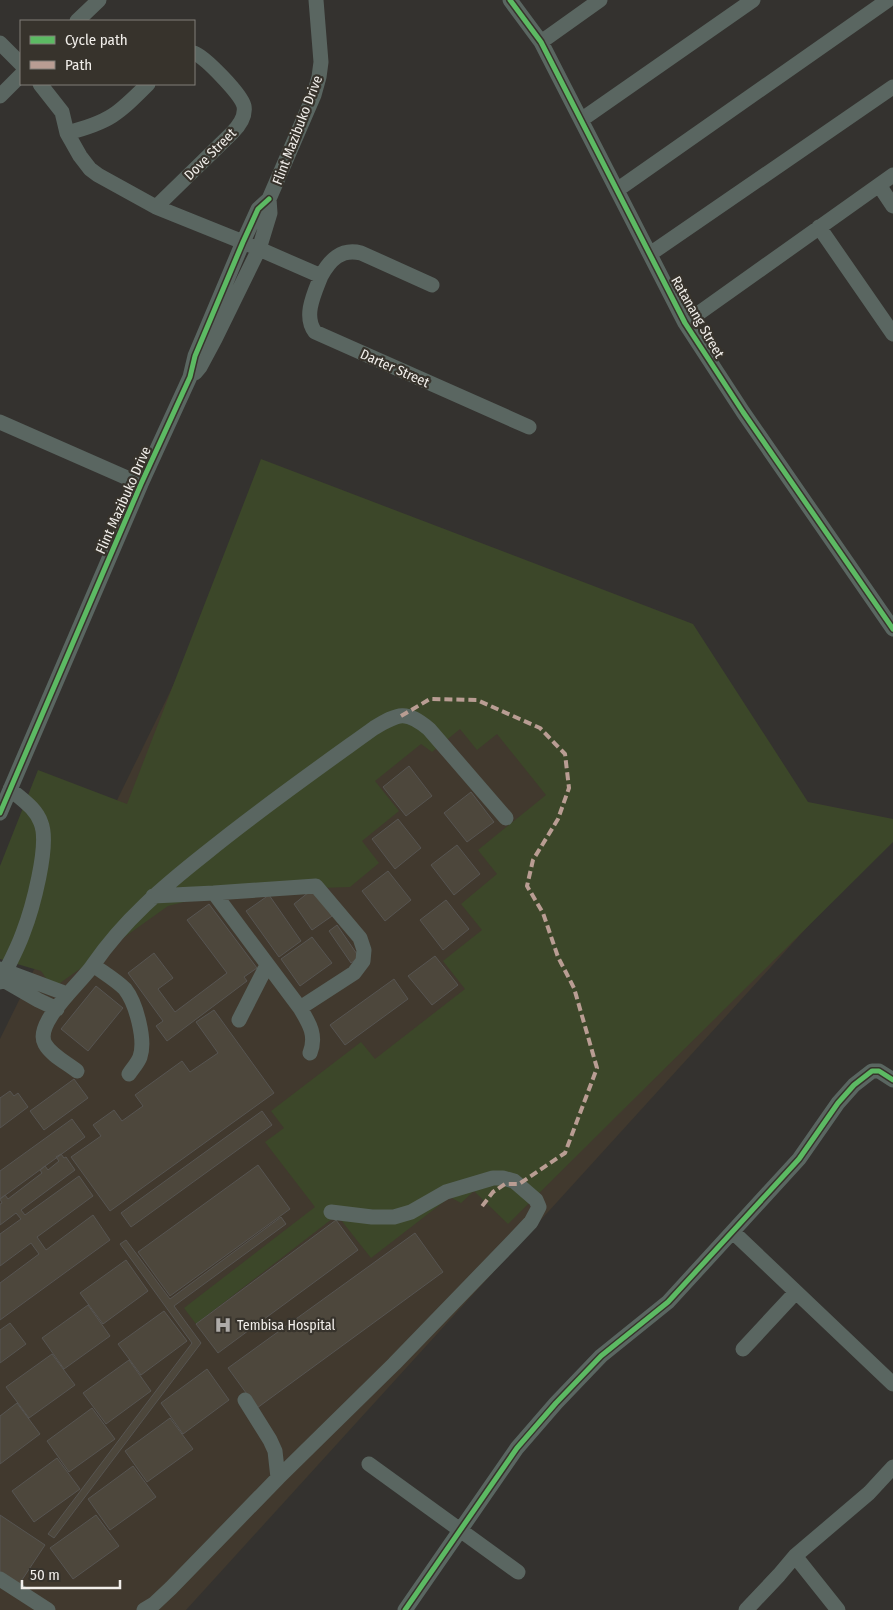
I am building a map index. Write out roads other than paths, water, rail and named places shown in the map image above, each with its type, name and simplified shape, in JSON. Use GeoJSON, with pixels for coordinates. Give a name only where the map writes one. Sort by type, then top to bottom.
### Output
{"type":"FeatureCollection","features":[{"type":"Feature","properties":{"kind":"street"},"geometry":{"type":"LineString","coordinates":[[77,20],[99,0]]}},
{"type":"Feature","properties":{"kind":"street","name":"Flint Mazibuko Drive"},"geometry":{"type":"LineString","coordinates":[[0,813],[141,484],[190,377],[192,365],[202,337],[243,242],[258,209],[269,199],[319,77],[322,62],[316,0]]}},
{"type":"Feature","properties":{"kind":"street","name":"Ratanang Street"},"geometry":{"type":"LineString","coordinates":[[510,0],[541,42],[685,323],[743,412],[893,629]]}},
{"type":"Feature","properties":{"kind":"street"},"geometry":{"type":"LineString","coordinates":[[541,42],[600,0]]}},
{"type":"Feature","properties":{"kind":"street"},"geometry":{"type":"LineString","coordinates":[[581,120],[753,0]]}},
{"type":"Feature","properties":{"kind":"street"},"geometry":{"type":"LineString","coordinates":[[617,190],[888,0]]}},
{"type":"Feature","properties":{"kind":"street"},"geometry":{"type":"LineString","coordinates":[[0,43],[20,63]]}},
{"type":"Feature","properties":{"kind":"street","name":"Dove Street"},"geometry":{"type":"LineString","coordinates":[[156,207],[232,134],[241,123],[244,114],[244,106],[240,97],[208,62],[195,54]]}},
{"type":"Feature","properties":{"kind":"street"},"geometry":{"type":"LineString","coordinates":[[0,96],[20,76]]}},
{"type":"Feature","properties":{"kind":"street"},"geometry":{"type":"LineString","coordinates":[[41,85],[62,112],[67,133],[90,169],[156,207],[320,276]]}},
{"type":"Feature","properties":{"kind":"street"},"geometry":{"type":"LineString","coordinates":[[67,133],[92,126],[113,116],[147,85]]}},
{"type":"Feature","properties":{"kind":"street"},"geometry":{"type":"LineString","coordinates":[[650,254],[893,87]]}},
{"type":"Feature","properties":{"kind":"street"},"geometry":{"type":"LineString","coordinates":[[685,323],[893,175]]}},
{"type":"Feature","properties":{"kind":"street"},"geometry":{"type":"LineString","coordinates":[[879,185],[893,206]]}},
{"type":"Feature","properties":{"kind":"street","name":"Flint Mazibuko Drive"},"geometry":{"type":"LineString","coordinates":[[190,377],[200,367],[259,249],[270,213],[269,199]]}},
{"type":"Feature","properties":{"kind":"street"},"geometry":{"type":"LineString","coordinates":[[819,227],[893,334]]}},
{"type":"Feature","properties":{"kind":"street","name":"Darter Street"},"geometry":{"type":"LineString","coordinates":[[432,285],[362,253],[345,252],[333,260],[320,276],[310,314],[310,321],[315,332],[529,427]]}},
{"type":"Feature","properties":{"kind":"street"},"geometry":{"type":"LineString","coordinates":[[0,422],[141,484]]}},
{"type":"Feature","properties":{"kind":"street"},"geometry":{"type":"LineString","coordinates":[[77,1071],[49,1049],[42,1032],[67,994],[93,966],[125,924],[153,896],[236,829],[389,719],[401,716],[415,718],[429,729],[506,818]]}},
{"type":"Feature","properties":{"kind":"street"},"geometry":{"type":"LineString","coordinates":[[2,976],[23,933],[29,913],[40,872],[44,832],[41,822],[31,807],[10,789]]}},
{"type":"Feature","properties":{"kind":"street"},"geometry":{"type":"LineString","coordinates":[[153,896],[316,886],[360,938],[364,950],[363,961],[354,973],[300,1008]]}},
{"type":"Feature","properties":{"kind":"street"},"geometry":{"type":"LineString","coordinates":[[214,893],[300,1008],[314,1037],[310,1052]]}},
{"type":"Feature","properties":{"kind":"street"},"geometry":{"type":"LineString","coordinates":[[239,1020],[267,965]]}},
{"type":"Feature","properties":{"kind":"street"},"geometry":{"type":"LineString","coordinates":[[93,966],[126,991],[135,1009],[139,1022],[141,1049],[140,1058],[129,1074]]}},
{"type":"Feature","properties":{"kind":"street"},"geometry":{"type":"LineString","coordinates":[[2,976],[67,994]]}},
{"type":"Feature","properties":{"kind":"street"},"geometry":{"type":"LineString","coordinates":[[2,976],[38,1000],[57,1009]]}},
{"type":"Feature","properties":{"kind":"street"},"geometry":{"type":"LineString","coordinates":[[408,1607],[517,1448],[556,1403],[601,1356],[668,1302],[799,1159],[838,1103],[854,1085],[872,1071],[879,1071],[893,1080]]}},
{"type":"Feature","properties":{"kind":"street"},"geometry":{"type":"LineString","coordinates":[[144,1610],[172,1588],[278,1478],[387,1371],[531,1222],[539,1207],[536,1200],[514,1181],[493,1178],[446,1192],[411,1212],[394,1217],[372,1217],[331,1212]]}},
{"type":"Feature","properties":{"kind":"street"},"geometry":{"type":"LineString","coordinates":[[733,1232],[893,1384]]}},
{"type":"Feature","properties":{"kind":"street"},"geometry":{"type":"LineString","coordinates":[[743,1349],[796,1292]]}},
{"type":"Feature","properties":{"kind":"street"},"geometry":{"type":"LineString","coordinates":[[245,1400],[275,1451],[278,1478]]}},
{"type":"Feature","properties":{"kind":"street"},"geometry":{"type":"LineString","coordinates":[[369,1464],[518,1572]]}},
{"type":"Feature","properties":{"kind":"street"},"geometry":{"type":"LineString","coordinates":[[746,1610],[779,1576],[795,1556],[869,1493],[893,1467]]}},
{"type":"Feature","properties":{"kind":"street"},"geometry":{"type":"LineString","coordinates":[[795,1556],[838,1610]]}},
{"type":"Feature","properties":{"kind":"street"},"geometry":{"type":"LineString","coordinates":[[0,1579],[48,1610]]}},
{"type":"Feature","properties":{"kind":"place","name":"Tembisa Hospital"},"geometry":{"type":"Point","coordinates":[223,1325]}}]}
